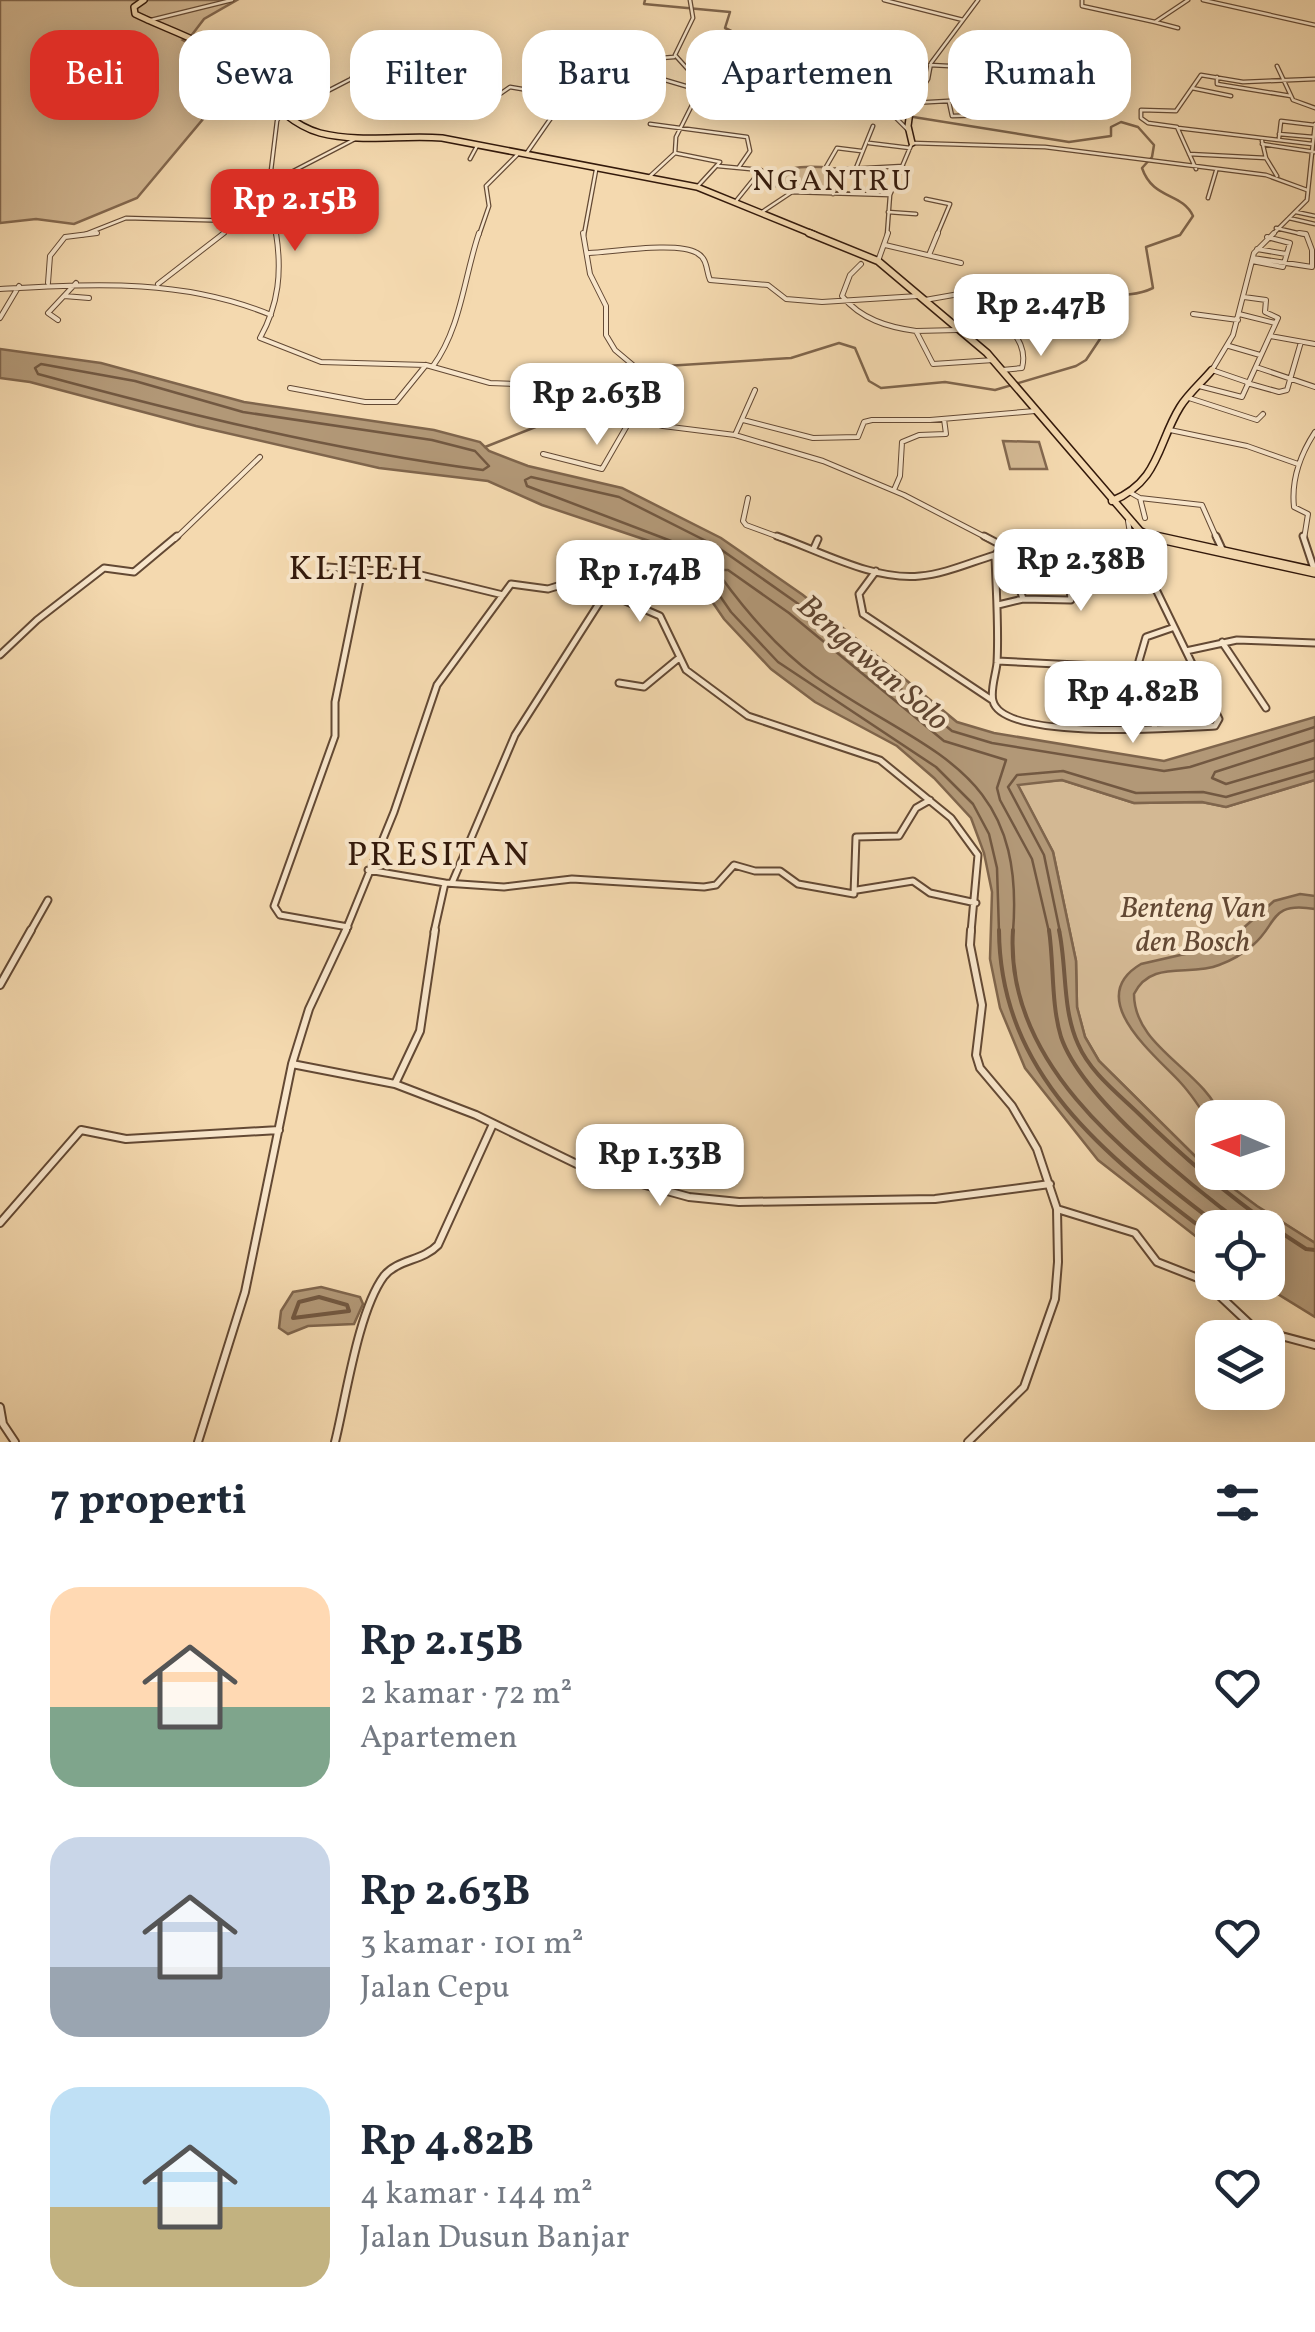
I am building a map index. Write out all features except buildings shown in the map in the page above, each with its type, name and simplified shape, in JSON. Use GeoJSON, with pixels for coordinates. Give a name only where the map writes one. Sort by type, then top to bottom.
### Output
{"type":"FeatureCollection","features":[{"type":"Feature","properties":{"kind":"highway"},"geometry":{"type":"LineString","coordinates":[[144,0],[133,11],[179,37]]}},
{"type":"Feature","properties":{"kind":"highway"},"geometry":{"type":"LineString","coordinates":[[296,120],[316,132],[355,139],[415,135],[697,186],[878,261],[994,360],[1128,522],[1161,541],[1222,550],[1315,572]]}},
{"type":"Feature","properties":{"kind":"main road"},"geometry":{"type":"LineString","coordinates":[[909,120],[911,145]]}},
{"type":"Feature","properties":{"kind":"main road"},"geometry":{"type":"LineString","coordinates":[[1112,500],[1131,493],[1159,460],[1170,430],[1212,370]]}},
{"type":"Feature","properties":{"kind":"street"},"geometry":{"type":"LineString","coordinates":[[146,21],[232,0]]}},
{"type":"Feature","properties":{"kind":"street"},"geometry":{"type":"LineString","coordinates":[[676,57],[692,11],[690,0]]}},
{"type":"Feature","properties":{"kind":"street"},"geometry":{"type":"LineString","coordinates":[[884,0],[964,20]]}},
{"type":"Feature","properties":{"kind":"street"},"geometry":{"type":"LineString","coordinates":[[928,74],[930,65],[978,0]]}},
{"type":"Feature","properties":{"kind":"street"},"geometry":{"type":"LineString","coordinates":[[1082,0],[1082,6],[1178,28]]}},
{"type":"Feature","properties":{"kind":"street"},"geometry":{"type":"LineString","coordinates":[[1155,22],[1188,0]]}},
{"type":"Feature","properties":{"kind":"street"},"geometry":{"type":"LineString","coordinates":[[1203,0],[1315,26]]}},
{"type":"Feature","properties":{"kind":"street"},"geometry":{"type":"LineString","coordinates":[[666,58],[676,57]]}},
{"type":"Feature","properties":{"kind":"street"},"geometry":{"type":"LineString","coordinates":[[676,57],[686,68]]}},
{"type":"Feature","properties":{"kind":"street"},"geometry":{"type":"LineString","coordinates":[[930,65],[948,67]]}},
{"type":"Feature","properties":{"kind":"street"},"geometry":{"type":"LineString","coordinates":[[1278,66],[1295,102],[1315,108]]}},
{"type":"Feature","properties":{"kind":"street"},"geometry":{"type":"LineString","coordinates":[[1196,169],[1178,127],[1176,111],[1200,75],[1243,82],[1315,79]]}},
{"type":"Feature","properties":{"kind":"street"},"geometry":{"type":"LineString","coordinates":[[1217,78],[1216,84],[1291,96]]}},
{"type":"Feature","properties":{"kind":"street"},"geometry":{"type":"LineString","coordinates":[[1192,88],[1231,96]]}},
{"type":"Feature","properties":{"kind":"street"},"geometry":{"type":"LineString","coordinates":[[1176,111],[1145,108],[1140,115],[1148,124],[1261,137],[1313,137]]}},
{"type":"Feature","properties":{"kind":"street"},"geometry":{"type":"LineString","coordinates":[[648,178],[674,153],[674,142],[686,116]]}},
{"type":"Feature","properties":{"kind":"street"},"geometry":{"type":"LineString","coordinates":[[158,284],[265,194],[277,120]]}},
{"type":"Feature","properties":{"kind":"street"},"geometry":{"type":"LineString","coordinates":[[290,388],[365,402],[396,402],[446,348],[454,329],[464,276],[488,206],[486,186],[521,156],[550,120]]}},
{"type":"Feature","properties":{"kind":"street"},"geometry":{"type":"LineString","coordinates":[[898,120],[910,132]]}},
{"type":"Feature","properties":{"kind":"street"},"geometry":{"type":"LineString","coordinates":[[1279,136],[1282,121],[1315,125],[1306,202],[1257,249],[1229,346],[1212,370],[1284,392],[1301,342]]}},
{"type":"Feature","properties":{"kind":"street"},"geometry":{"type":"LineString","coordinates":[[650,124],[748,138],[750,151],[739,166]]}},
{"type":"Feature","properties":{"kind":"street"},"geometry":{"type":"LineString","coordinates":[[856,168],[873,126]]}},
{"type":"Feature","properties":{"kind":"street"},"geometry":{"type":"LineString","coordinates":[[1279,136],[1312,144]]}},
{"type":"Feature","properties":{"kind":"street"},"geometry":{"type":"LineString","coordinates":[[1261,137],[1266,158],[1279,178]]}},
{"type":"Feature","properties":{"kind":"street"},"geometry":{"type":"LineString","coordinates":[[269,187],[295,168],[355,139]]}},
{"type":"Feature","properties":{"kind":"street"},"geometry":{"type":"LineString","coordinates":[[869,143],[1032,145],[1279,178],[1307,190]]}},
{"type":"Feature","properties":{"kind":"street"},"geometry":{"type":"LineString","coordinates":[[1262,144],[1313,151]]}},
{"type":"Feature","properties":{"kind":"street"},"geometry":{"type":"LineString","coordinates":[[878,261],[885,245],[890,195],[911,145]]}},
{"type":"Feature","properties":{"kind":"street"},"geometry":{"type":"LineString","coordinates":[[470,159],[477,146]]}},
{"type":"Feature","properties":{"kind":"street"},"geometry":{"type":"LineString","coordinates":[[833,195],[826,165],[835,149],[861,151]]}},
{"type":"Feature","properties":{"kind":"street"},"geometry":{"type":"LineString","coordinates":[[674,153],[719,162],[718,166]]}},
{"type":"Feature","properties":{"kind":"street"},"geometry":{"type":"LineString","coordinates":[[1188,154],[1266,158]]}},
{"type":"Feature","properties":{"kind":"street"},"geometry":{"type":"LineString","coordinates":[[1208,198],[1218,172],[1218,156]]}},
{"type":"Feature","properties":{"kind":"street"},"geometry":{"type":"LineString","coordinates":[[697,186],[718,166],[761,171],[736,201]]}},
{"type":"Feature","properties":{"kind":"street"},"geometry":{"type":"LineString","coordinates":[[830,170],[903,166]]}},
{"type":"Feature","properties":{"kind":"street"},"geometry":{"type":"LineString","coordinates":[[596,170],[582,230],[591,279],[607,310],[606,335],[615,350],[634,366]]}},
{"type":"Feature","properties":{"kind":"street"},"geometry":{"type":"LineString","coordinates":[[762,212],[792,192],[890,195]]}},
{"type":"Feature","properties":{"kind":"street"},"geometry":{"type":"LineString","coordinates":[[265,194],[275,220],[280,282],[261,338],[316,361],[429,366],[492,383],[517,384],[530,373],[566,374],[584,388],[582,399],[588,405],[663,426],[734,435],[823,461],[894,490],[1003,546],[1161,541]]}},
{"type":"Feature","properties":{"kind":"street"},"geometry":{"type":"LineString","coordinates":[[926,200],[950,204],[929,254]]}},
{"type":"Feature","properties":{"kind":"street"},"geometry":{"type":"LineString","coordinates":[[1306,202],[1315,204]]}},
{"type":"Feature","properties":{"kind":"street"},"geometry":{"type":"LineString","coordinates":[[888,212],[916,214]]}},
{"type":"Feature","properties":{"kind":"street"},"geometry":{"type":"LineString","coordinates":[[1296,212],[1315,216]]}},
{"type":"Feature","properties":{"kind":"street"},"geometry":{"type":"LineString","coordinates":[[48,283],[50,256],[59,241],[68,236],[94,234],[126,218],[238,220]]}},
{"type":"Feature","properties":{"kind":"street"},"geometry":{"type":"LineString","coordinates":[[1288,218],[1315,224]]}},
{"type":"Feature","properties":{"kind":"street"},"geometry":{"type":"LineString","coordinates":[[1276,228],[1306,234],[1312,250],[1312,268],[1284,264]]}},
{"type":"Feature","properties":{"kind":"street"},"geometry":{"type":"LineString","coordinates":[[1252,260],[1282,268],[1290,242],[1268,236]]}},
{"type":"Feature","properties":{"kind":"street"},"geometry":{"type":"LineString","coordinates":[[885,245],[961,263]]}},
{"type":"Feature","properties":{"kind":"street"},"geometry":{"type":"LineString","coordinates":[[589,252],[685,248],[707,263],[706,278],[768,285],[786,299],[923,298],[986,290]]}},
{"type":"Feature","properties":{"kind":"street"},"geometry":{"type":"LineString","coordinates":[[1257,249],[1286,254]]}},
{"type":"Feature","properties":{"kind":"street"},"geometry":{"type":"LineString","coordinates":[[861,264],[850,275],[842,296],[866,318],[916,331],[960,330]]}},
{"type":"Feature","properties":{"kind":"street"},"geometry":{"type":"LineString","coordinates":[[0,289],[76,282],[158,284],[226,295],[271,316]]}},
{"type":"Feature","properties":{"kind":"street"},"geometry":{"type":"LineString","coordinates":[[58,320],[48,313],[76,282]]}},
{"type":"Feature","properties":{"kind":"street"},"geometry":{"type":"LineString","coordinates":[[0,318],[19,286]]}},
{"type":"Feature","properties":{"kind":"street"},"geometry":{"type":"LineString","coordinates":[[64,296],[89,298]]}},
{"type":"Feature","properties":{"kind":"street"},"geometry":{"type":"LineString","coordinates":[[1199,386],[1242,397],[1278,316],[1265,312],[1266,301],[1244,297]]}},
{"type":"Feature","properties":{"kind":"street"},"geometry":{"type":"LineString","coordinates":[[1193,314],[1275,323]]}},
{"type":"Feature","properties":{"kind":"street"},"geometry":{"type":"LineString","coordinates":[[1002,370],[1022,368],[1025,362],[1023,347],[1006,322]]}},
{"type":"Feature","properties":{"kind":"street"},"geometry":{"type":"LineString","coordinates":[[916,331],[933,364],[994,360]]}},
{"type":"Feature","properties":{"kind":"street"},"geometry":{"type":"LineString","coordinates":[[1270,336],[1315,344]]}},
{"type":"Feature","properties":{"kind":"street"},"geometry":{"type":"LineString","coordinates":[[1229,346],[1260,356]]}},
{"type":"Feature","properties":{"kind":"street"},"geometry":{"type":"LineString","coordinates":[[1255,366],[1315,386]]}},
{"type":"Feature","properties":{"kind":"street"},"geometry":{"type":"LineString","coordinates":[[734,435],[755,390]]}},
{"type":"Feature","properties":{"kind":"street"},"geometry":{"type":"LineString","coordinates":[[1189,398],[1257,420],[1262,414]]}},
{"type":"Feature","properties":{"kind":"street"},"geometry":{"type":"LineString","coordinates":[[742,420],[826,439],[858,437],[864,422],[872,420],[944,420],[1037,411]]}},
{"type":"Feature","properties":{"kind":"street"},"geometry":{"type":"LineString","coordinates":[[542,454],[602,469],[612,456],[622,424],[632,417]]}},
{"type":"Feature","properties":{"kind":"street"},"geometry":{"type":"LineString","coordinates":[[894,490],[900,476],[902,442],[920,435],[946,434],[944,420]]}},
{"type":"Feature","properties":{"kind":"street"},"geometry":{"type":"LineString","coordinates":[[1170,430],[1248,446],[1298,464]]}},
{"type":"Feature","properties":{"kind":"street"},"geometry":{"type":"LineString","coordinates":[[1315,432],[1298,464],[1292,504],[1308,514],[1302,533],[1315,572]]}},
{"type":"Feature","properties":{"kind":"street"},"geometry":{"type":"LineString","coordinates":[[0,655],[54,605],[104,568],[134,572],[150,563],[260,456]]}},
{"type":"Feature","properties":{"kind":"street"},"geometry":{"type":"LineString","coordinates":[[1131,493],[1140,498],[1204,506],[1222,550]]}},
{"type":"Feature","properties":{"kind":"street"},"geometry":{"type":"LineString","coordinates":[[748,498],[744,524],[876,571],[925,576],[995,556],[1003,546]]}},
{"type":"Feature","properties":{"kind":"street"},"geometry":{"type":"LineString","coordinates":[[1140,498],[1144,518]]}},
{"type":"Feature","properties":{"kind":"street"},"geometry":{"type":"LineString","coordinates":[[876,571],[859,594],[858,605],[863,614],[992,700],[1000,713],[1025,721],[1155,730],[1218,724],[1126,528],[1128,522]]}},
{"type":"Feature","properties":{"kind":"street"},"geometry":{"type":"LineString","coordinates":[[814,548],[818,539]]}},
{"type":"Feature","properties":{"kind":"street"},"geometry":{"type":"LineString","coordinates":[[998,605],[1024,598],[1070,601],[1069,577],[1057,545]]}},
{"type":"Feature","properties":{"kind":"street"},"geometry":{"type":"LineString","coordinates":[[992,700],[997,662],[995,556]]}},
{"type":"Feature","properties":{"kind":"street"},"geometry":{"type":"LineString","coordinates":[[328,567],[418,574],[503,596]]}},
{"type":"Feature","properties":{"kind":"street"},"geometry":{"type":"LineString","coordinates":[[348,927],[280,915],[274,906],[335,736],[335,702],[362,570]]}},
{"type":"Feature","properties":{"kind":"street"},"geometry":{"type":"LineString","coordinates":[[1024,598],[1019,586],[1024,577],[1069,577]]}},
{"type":"Feature","properties":{"kind":"street"},"geometry":{"type":"LineString","coordinates":[[198,1442],[245,1292],[292,1064],[309,1009],[348,927],[394,812],[437,685],[512,583],[548,590],[576,580],[660,616],[688,672],[748,716],[872,756],[959,827],[978,855],[970,945],[982,1005],[978,1063],[1024,1122],[1058,1209],[1055,1299],[1032,1368],[1017,1397],[968,1442]]}},
{"type":"Feature","properties":{"kind":"street"},"geometry":{"type":"LineString","coordinates":[[395,1084],[420,1031],[430,947],[449,883],[515,735],[605,594]]}},
{"type":"Feature","properties":{"kind":"street"},"geometry":{"type":"LineString","coordinates":[[1155,730],[1138,668],[1146,636],[1172,628]]}},
{"type":"Feature","properties":{"kind":"street"},"geometry":{"type":"LineString","coordinates":[[1186,651],[1222,642],[1315,643]]}},
{"type":"Feature","properties":{"kind":"street"},"geometry":{"type":"LineString","coordinates":[[1222,642],[1266,708]]}},
{"type":"Feature","properties":{"kind":"street"},"geometry":{"type":"LineString","coordinates":[[619,683],[644,687],[679,658]]}},
{"type":"Feature","properties":{"kind":"street"},"geometry":{"type":"LineString","coordinates":[[997,662],[1138,668]]}},
{"type":"Feature","properties":{"kind":"street"},"geometry":{"type":"LineString","coordinates":[[1116,686],[1199,682]]}},
{"type":"Feature","properties":{"kind":"street"},"geometry":{"type":"LineString","coordinates":[[857,890],[856,837],[900,836],[910,816],[930,800]]}},
{"type":"Feature","properties":{"kind":"street"},"geometry":{"type":"LineString","coordinates":[[368,870],[449,883],[523,887],[572,880],[704,886],[716,885],[734,866],[755,872],[780,872],[817,890],[854,894],[857,890],[913,881],[930,894],[976,902]]}},
{"type":"Feature","properties":{"kind":"street"},"geometry":{"type":"LineString","coordinates":[[0,986],[48,900]]}},
{"type":"Feature","properties":{"kind":"street"},"geometry":{"type":"LineString","coordinates":[[292,1064],[395,1084],[493,1123],[614,1179],[715,1201],[935,1199],[1050,1184]]}},
{"type":"Feature","properties":{"kind":"street"},"geometry":{"type":"LineString","coordinates":[[335,1442],[376,1289],[393,1266],[425,1257],[438,1245],[493,1123]]}},
{"type":"Feature","properties":{"kind":"street"},"geometry":{"type":"LineString","coordinates":[[0,1224],[81,1130],[97,1129],[113,1138],[126,1139],[279,1130]]}},
{"type":"Feature","properties":{"kind":"street"},"geometry":{"type":"LineString","coordinates":[[1058,1209],[1136,1233],[1156,1262],[1203,1280],[1255,1329],[1315,1345]]}},
{"type":"Feature","properties":{"kind":"street"},"geometry":{"type":"LineString","coordinates":[[0,1407],[14,1442]]}},
{"type":"Feature","properties":{"kind":"green space"},"geometry":{"type":"Polygon","coordinates":[[[0,0],[237,0],[204,19],[196,30],[179,30],[179,120],[202,120],[137,198],[74,224],[36,219],[0,223],[0,0]]]}},
{"type":"Feature","properties":{"kind":"green space"},"geometry":{"type":"Polygon","coordinates":[[[822,167],[831,178],[832,194],[774,186],[788,170],[822,167]]]}},
{"type":"Feature","properties":{"kind":"green space"},"geometry":{"type":"Polygon","coordinates":[[[1003,441],[1039,442],[1047,469],[1010,469],[1003,441]]]}},
{"type":"Feature","properties":{"kind":"green space","name":"Benteng Van den Bosch"},"geometry":{"type":"Polygon","coordinates":[[[1062,780],[1134,803],[1202,802],[1226,807],[1315,780],[1315,1243],[1285,1224],[1285,1210],[1262,1210],[1235,1190],[1285,1190],[1285,1100],[1195,1100],[1195,1156],[1099,1061],[1085,1037],[1077,1007],[1076,961],[1053,852],[1017,784],[1062,780]]]}},
{"type":"Feature","properties":{"kind":"water","name":"Bengawan Solo"},"geometry":{"type":"Polygon","coordinates":[[[0,349],[101,363],[244,402],[434,430],[480,442],[489,451],[528,466],[622,488],[721,538],[803,595],[957,722],[994,733],[1164,761],[1315,717],[1315,780],[1226,807],[1202,802],[1134,803],[1062,780],[1018,785],[1053,852],[1076,961],[1077,1007],[1085,1037],[1099,1061],[1195,1156],[1195,1190],[1236,1190],[1263,1210],[1195,1210],[1195,1236],[1098,1160],[1025,1068],[1000,1008],[990,959],[992,892],[971,818],[897,746],[815,702],[771,669],[724,619],[683,559],[664,546],[542,505],[488,481],[379,468],[196,426],[30,382],[0,378],[0,349]]]}},
{"type":"Feature","properties":{"kind":"water"},"geometry":{"type":"Polygon","coordinates":[[[1300,894],[1315,896],[1315,909],[1282,911],[1261,937],[1237,956],[1208,968],[1150,976],[1134,994],[1145,1029],[1212,1100],[1195,1102],[1129,1025],[1119,993],[1125,978],[1141,964],[1224,945],[1274,901],[1300,894]]]}},
{"type":"Feature","properties":{"kind":"water"},"geometry":{"type":"Polygon","coordinates":[[[1285,1224],[1315,1243],[1315,1317],[1285,1298],[1285,1224]]]}},
{"type":"Feature","properties":{"kind":"water"},"geometry":{"type":"Polygon","coordinates":[[[321,1287],[360,1297],[363,1304],[354,1324],[308,1326],[288,1334],[279,1328],[281,1311],[293,1292],[321,1287]]]}},
{"type":"Feature","properties":{"kind":"waterway"},"geometry":{"type":"LineString","coordinates":[[485,447],[538,426],[581,387],[617,373],[666,366],[791,358],[839,343],[855,348],[869,381],[881,388],[945,382],[995,390],[1076,366],[1086,360],[1100,339],[1096,332],[1064,317],[1063,301],[1153,288],[1146,247],[1180,235],[1193,216],[1182,203],[1160,191],[1147,178],[1142,168],[1152,157],[1154,145],[1138,127],[1121,122],[1111,127],[1111,136],[1069,142],[907,116],[891,112],[879,102],[839,107],[827,102],[847,70],[832,65],[809,76],[796,72],[787,63],[750,54],[748,48],[754,42],[725,28],[730,12],[644,4],[645,0]]}},
{"type":"Feature","properties":{"kind":"district","name":"NGANTRU"},"geometry":{"type":"Point","coordinates":[833,182]}},
{"type":"Feature","properties":{"kind":"district","name":"KLITEH"},"geometry":{"type":"Point","coordinates":[357,570]}},
{"type":"Feature","properties":{"kind":"district","name":"PRESITAN"},"geometry":{"type":"Point","coordinates":[439,856]}}]}
